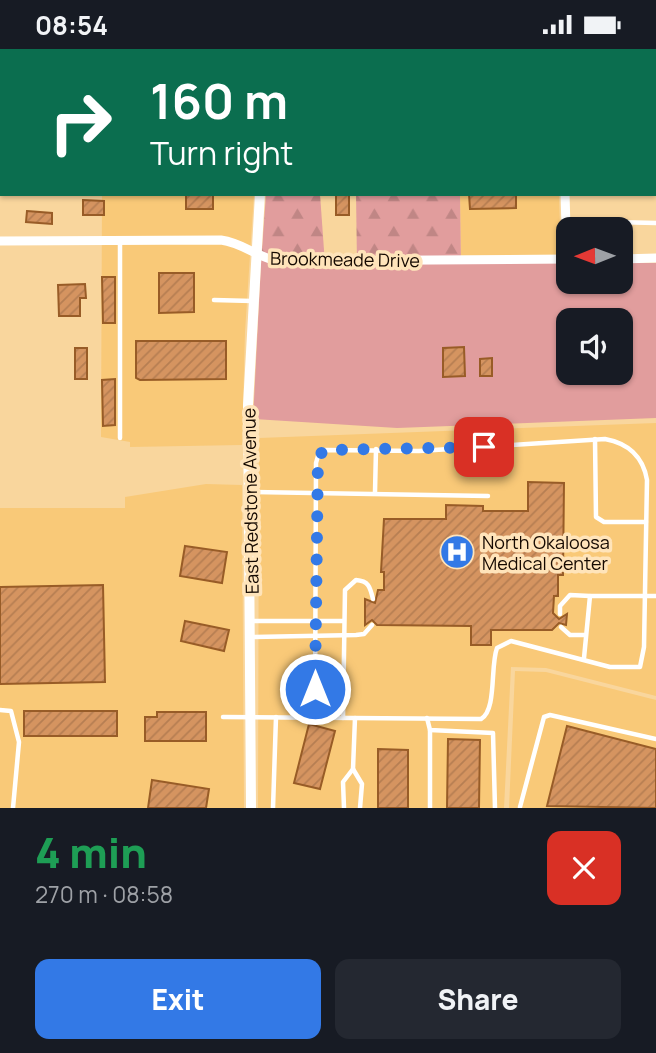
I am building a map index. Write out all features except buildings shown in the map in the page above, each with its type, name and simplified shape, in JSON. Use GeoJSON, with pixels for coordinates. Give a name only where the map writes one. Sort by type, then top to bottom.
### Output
{"type":"FeatureCollection","features":[{"type":"Feature","properties":{"kind":"street","name":"East Redstone Avenue"},"geometry":{"type":"LineString","coordinates":[[251,808],[252,621],[248,492],[252,301],[260,196]]}},
{"type":"Feature","properties":{"kind":"street"},"geometry":{"type":"LineString","coordinates":[[565,196],[566,217]]}},
{"type":"Feature","properties":{"kind":"street","name":"Brookmeade Drive"},"geometry":{"type":"LineString","coordinates":[[0,241],[237,242],[256,256],[290,261],[556,259]]}},
{"type":"Feature","properties":{"kind":"street"},"geometry":{"type":"LineString","coordinates":[[634,259],[656,258]]}},
{"type":"Feature","properties":{"kind":"lane"},"geometry":{"type":"LineString","coordinates":[[634,222],[656,223]]}},
{"type":"Feature","properties":{"kind":"lane"},"geometry":{"type":"LineString","coordinates":[[120,240],[120,438]]}},
{"type":"Feature","properties":{"kind":"lane"},"geometry":{"type":"LineString","coordinates":[[214,300],[252,301]]}},
{"type":"Feature","properties":{"kind":"lane"},"geometry":{"type":"LineString","coordinates":[[594,439],[596,517],[604,522],[646,522]]}},
{"type":"Feature","properties":{"kind":"lane"},"geometry":{"type":"LineString","coordinates":[[223,717],[481,719],[491,708],[493,658],[503,643],[525,643],[617,668],[640,667],[645,646],[647,479],[642,461],[624,445],[594,439],[419,451],[325,450],[316,463],[315,717]]}},
{"type":"Feature","properties":{"kind":"lane"},"geometry":{"type":"LineString","coordinates":[[375,492],[376,449]]}},
{"type":"Feature","properties":{"kind":"lane"},"geometry":{"type":"LineString","coordinates":[[248,492],[375,492],[488,496]]}},
{"type":"Feature","properties":{"kind":"lane"},"geometry":{"type":"LineString","coordinates":[[343,717],[345,590],[356,580],[364,581],[370,586],[373,599]]}},
{"type":"Feature","properties":{"kind":"lane"},"geometry":{"type":"LineString","coordinates":[[560,614],[560,606],[570,595],[656,596]]}},
{"type":"Feature","properties":{"kind":"lane"},"geometry":{"type":"LineString","coordinates":[[584,658],[584,635],[590,596]]}},
{"type":"Feature","properties":{"kind":"lane"},"geometry":{"type":"LineString","coordinates":[[252,621],[343,621]]}},
{"type":"Feature","properties":{"kind":"lane"},"geometry":{"type":"LineString","coordinates":[[252,637],[345,636],[364,634],[372,625]]}},
{"type":"Feature","properties":{"kind":"lane"},"geometry":{"type":"LineString","coordinates":[[561,627],[570,635],[584,635]]}},
{"type":"Feature","properties":{"kind":"lane"},"geometry":{"type":"LineString","coordinates":[[0,710],[11,711],[19,743],[13,808]]}},
{"type":"Feature","properties":{"kind":"lane"},"geometry":{"type":"LineString","coordinates":[[521,808],[544,717],[550,715],[656,739]]}},
{"type":"Feature","properties":{"kind":"lane"},"geometry":{"type":"LineString","coordinates":[[273,808],[276,717]]}},
{"type":"Feature","properties":{"kind":"lane"},"geometry":{"type":"LineString","coordinates":[[355,718],[353,769],[362,784],[360,808]]}},
{"type":"Feature","properties":{"kind":"lane"},"geometry":{"type":"LineString","coordinates":[[427,718],[430,730],[430,808]]}},
{"type":"Feature","properties":{"kind":"lane"},"geometry":{"type":"LineString","coordinates":[[430,730],[493,733],[495,808]]}},
{"type":"Feature","properties":{"kind":"lane"},"geometry":{"type":"LineString","coordinates":[[344,808],[343,782],[353,769]]}},
{"type":"Feature","properties":{"kind":"shaded area"},"geometry":{"type":"Polygon","coordinates":[[[102,196],[254,196],[245,332],[242,445],[130,447],[130,442],[101,437],[102,196]]]}},
{"type":"Feature","properties":{"kind":"shaded area"},"geometry":{"type":"Polygon","coordinates":[[[460,196],[559,196],[556,263],[461,263],[460,196]]]}},
{"type":"Feature","properties":{"kind":"shaded area","name":"North Okaloosa Medical Center"},"geometry":{"type":"Polygon","coordinates":[[[656,423],[656,696],[546,668],[511,667],[504,808],[258,808],[259,438],[656,423]]]}},
{"type":"Feature","properties":{"kind":"shaded area"},"geometry":{"type":"Polygon","coordinates":[[[206,484],[242,485],[244,808],[0,808],[0,508],[125,508],[125,497],[206,484]]]}},
{"type":"Feature","properties":{"kind":"shaded area"},"geometry":{"type":"Polygon","coordinates":[[[515,671],[546,672],[656,700],[656,808],[509,808],[515,671]]]}},
{"type":"Feature","properties":{"kind":"green space"},"geometry":{"type":"Polygon","coordinates":[[[266,196],[320,196],[325,264],[261,264],[266,196]]]}},
{"type":"Feature","properties":{"kind":"green space"},"geometry":{"type":"Polygon","coordinates":[[[356,196],[460,196],[461,263],[357,263],[356,196]]]}},
{"type":"Feature","properties":{"kind":"green space"},"geometry":{"type":"Polygon","coordinates":[[[556,263],[556,294],[634,294],[634,263],[656,263],[656,418],[397,428],[253,419],[261,264],[556,263]]]}},
{"type":"Feature","properties":{"kind":"place","name":"North Okaloosa Medical Center"},"geometry":{"type":"Point","coordinates":[457,552]}},
{"type":"Feature","properties":{"kind":"route"},"geometry":{"type":"LineString","coordinates":[[315,689],[315,492],[318,456],[325,450],[419,451],[484,447]]}}]}
